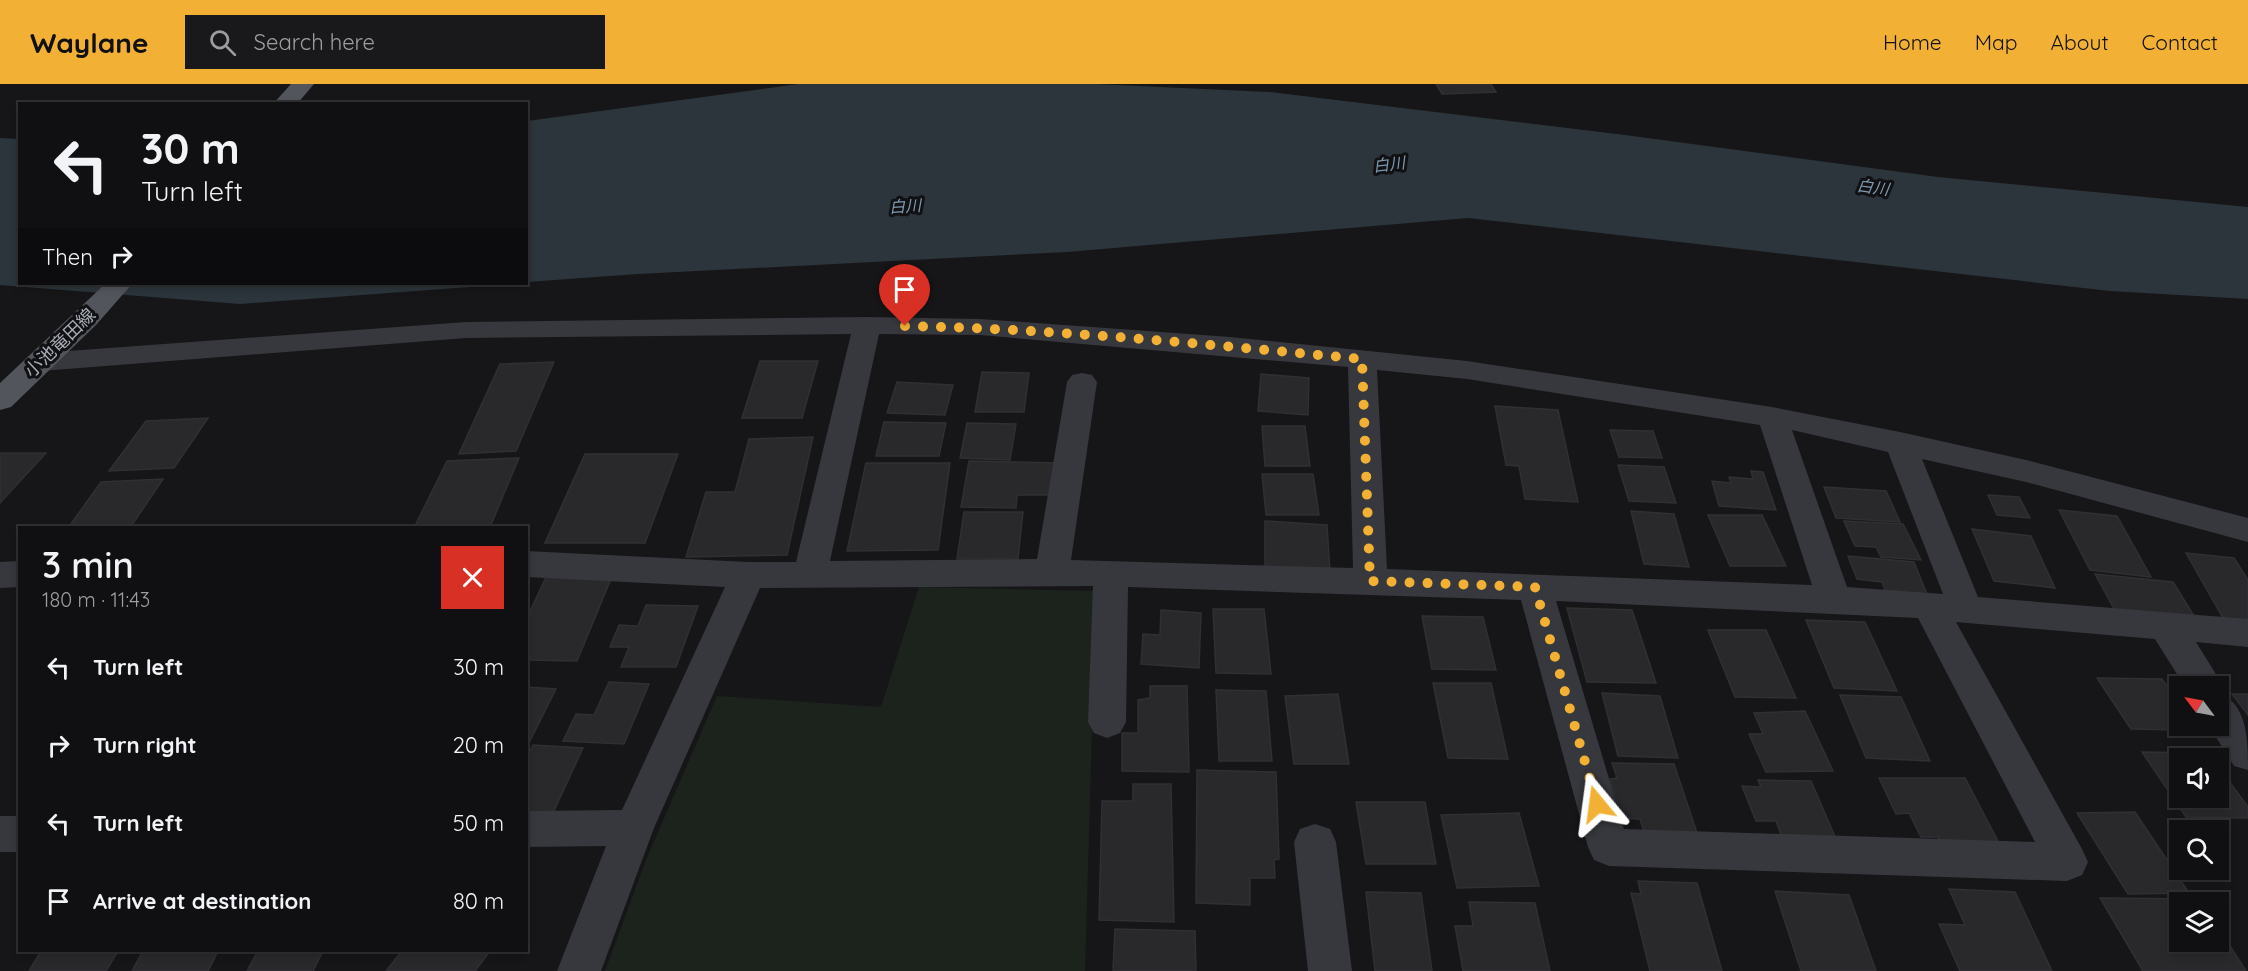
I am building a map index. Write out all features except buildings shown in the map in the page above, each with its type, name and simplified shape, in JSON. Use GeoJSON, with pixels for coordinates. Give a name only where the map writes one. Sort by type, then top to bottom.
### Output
{"type":"FeatureCollection","features":[{"type":"Feature","properties":{"kind":"main road"},"geometry":{"type":"LineString","coordinates":[[286,102],[303,84]]}},
{"type":"Feature","properties":{"kind":"main road","name":"小池竜田線"},"geometry":{"type":"LineString","coordinates":[[0,400],[86,319],[117,285]]}},
{"type":"Feature","properties":{"kind":"street"},"geometry":{"type":"LineString","coordinates":[[41,362],[466,330],[867,325],[980,327],[1230,346],[1572,384],[1772,417],[1900,442],[2026,471],[2248,530]]}},
{"type":"Feature","properties":{"kind":"street"},"geometry":{"type":"LineString","coordinates":[[810,575],[867,325]]}},
{"type":"Feature","properties":{"kind":"street"},"geometry":{"type":"LineString","coordinates":[[1362,359],[1370,581]]}},
{"type":"Feature","properties":{"kind":"street"},"geometry":{"type":"LineString","coordinates":[[1052,572],[1082,382]]}},
{"type":"Feature","properties":{"kind":"street"},"geometry":{"type":"LineString","coordinates":[[1772,417],[1834,599]]}},
{"type":"Feature","properties":{"kind":"street"},"geometry":{"type":"LineString","coordinates":[[1535,587],[1609,847],[2067,862],[1948,607],[1900,442]]}},
{"type":"Feature","properties":{"kind":"street"},"geometry":{"type":"LineString","coordinates":[[528,564],[748,575],[1052,572],[1535,587],[1834,599],[2248,633]]}},
{"type":"Feature","properties":{"kind":"street"},"geometry":{"type":"LineString","coordinates":[[0,574],[18,574]]}},
{"type":"Feature","properties":{"kind":"street"},"geometry":{"type":"LineString","coordinates":[[1107,722],[1111,574]]}},
{"type":"Feature","properties":{"kind":"street"},"geometry":{"type":"LineString","coordinates":[[579,971],[633,828],[748,575]]}},
{"type":"Feature","properties":{"kind":"street"},"geometry":{"type":"LineString","coordinates":[[2166,626],[2198,676]]}},
{"type":"Feature","properties":{"kind":"street"},"geometry":{"type":"LineString","coordinates":[[2229,725],[2248,754]]}},
{"type":"Feature","properties":{"kind":"street"},"geometry":{"type":"LineString","coordinates":[[528,829],[633,828]]}},
{"type":"Feature","properties":{"kind":"street"},"geometry":{"type":"LineString","coordinates":[[0,834],[18,834]]}},
{"type":"Feature","properties":{"kind":"street"},"geometry":{"type":"LineString","coordinates":[[1314,842],[1329,971]]}},
{"type":"Feature","properties":{"kind":"shaded area"},"geometry":{"type":"Polygon","coordinates":[[[919,587],[1096,591],[1085,971],[605,971],[646,860],[717,696],[881,707],[919,587]]]}},
{"type":"Feature","properties":{"kind":"water","name":"白川"},"geometry":{"type":"Polygon","coordinates":[[[798,84],[1095,84],[1269,92],[1625,135],[1938,177],[2248,207],[2248,299],[2110,291],[1468,218],[1067,252],[638,274],[528,282],[528,121],[798,84]]]}},
{"type":"Feature","properties":{"kind":"water"},"geometry":{"type":"Polygon","coordinates":[[[0,138],[18,139],[18,285],[496,285],[240,304],[0,285],[0,138]]]}},
{"type":"Feature","properties":{"kind":"route"},"geometry":{"type":"LineString","coordinates":[[905,326],[980,327],[1230,346],[1362,359],[1370,581],[1535,587],[1597,804]]}}]}
